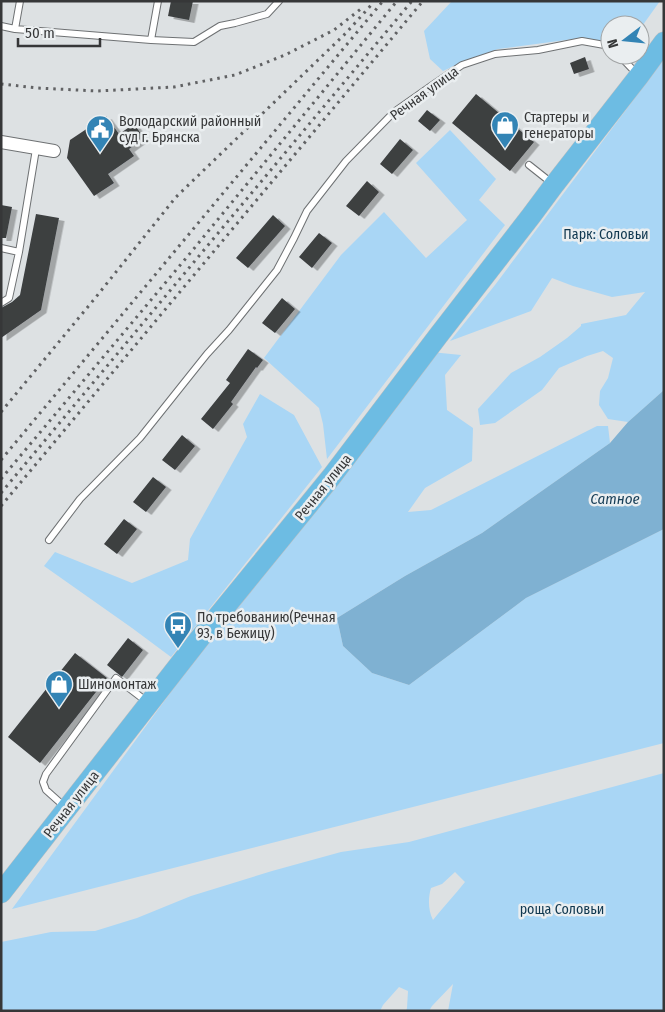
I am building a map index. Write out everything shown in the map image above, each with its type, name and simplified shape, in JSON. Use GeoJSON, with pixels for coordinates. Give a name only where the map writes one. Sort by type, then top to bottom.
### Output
{"type":"FeatureCollection","features":[{"type":"Feature","properties":{"kind":"main road","name":"Речная улица"},"geometry":{"type":"LineString","coordinates":[[1,894],[200,638],[332,476],[664,42]]}},
{"type":"Feature","properties":{"kind":"street"},"geometry":{"type":"LineString","coordinates":[[1,142],[54,151]]}},
{"type":"Feature","properties":{"kind":"lane"},"geometry":{"type":"LineString","coordinates":[[15,29],[20,1]]}},
{"type":"Feature","properties":{"kind":"lane"},"geometry":{"type":"LineString","coordinates":[[151,40],[158,1]]}},
{"type":"Feature","properties":{"kind":"lane"},"geometry":{"type":"LineString","coordinates":[[1,26],[15,29],[194,42],[220,26],[267,14],[279,1]]}},
{"type":"Feature","properties":{"kind":"lane","name":"Речная улица"},"geometry":{"type":"LineString","coordinates":[[49,540],[80,499],[140,438],[207,354],[229,330],[276,270],[312,204],[346,161],[394,112],[462,65],[494,54],[538,50],[582,41],[600,44]]}},
{"type":"Feature","properties":{"kind":"lane"},"geometry":{"type":"LineString","coordinates":[[629,65],[639,76]]}},
{"type":"Feature","properties":{"kind":"lane"},"geometry":{"type":"LineString","coordinates":[[1,303],[10,298],[36,149]]}},
{"type":"Feature","properties":{"kind":"lane"},"geometry":{"type":"LineString","coordinates":[[529,165],[554,185]]}},
{"type":"Feature","properties":{"kind":"lane"},"geometry":{"type":"LineString","coordinates":[[1,248],[19,252]]}},
{"type":"Feature","properties":{"kind":"lane"},"geometry":{"type":"LineString","coordinates":[[66,808],[46,790],[43,782],[46,774],[116,678],[149,703]]}},
{"type":"Feature","properties":{"kind":"green space"},"geometry":{"type":"Polygon","coordinates":[[[452,1],[660,1],[650,15],[600,15],[600,41],[581,38],[498,49],[443,71],[430,59],[424,31],[452,1]]]}},
{"type":"Feature","properties":{"kind":"green space","name":"Парк: Соловьи"},"geometry":{"type":"Polygon","coordinates":[[[664,59],[664,390],[628,422],[608,419],[599,405],[600,391],[608,378],[613,358],[603,351],[559,368],[542,390],[495,423],[480,425],[478,409],[511,373],[540,357],[567,338],[581,324],[626,315],[645,292],[612,297],[552,278],[531,311],[450,341],[495,285],[664,59]]]}},
{"type":"Feature","properties":{"kind":"green space"},"geometry":{"type":"Polygon","coordinates":[[[450,130],[496,179],[479,200],[505,225],[327,459],[319,408],[264,358],[341,255],[384,212],[426,258],[467,220],[416,163],[450,130]]]}},
{"type":"Feature","properties":{"kind":"green space"},"geometry":{"type":"Polygon","coordinates":[[[431,352],[461,355],[445,375],[447,410],[473,428],[472,461],[425,488],[408,512],[431,510],[597,426],[608,426],[610,443],[482,533],[405,576],[337,618],[343,646],[372,673],[409,685],[526,598],[664,529],[664,743],[12,909],[206,644],[431,352]]]}},
{"type":"Feature","properties":{"kind":"green space"},"geometry":{"type":"Polygon","coordinates":[[[260,394],[294,415],[322,467],[171,657],[44,566],[55,552],[132,583],[188,560],[190,539],[247,437],[243,424],[260,394]]]}},
{"type":"Feature","properties":{"kind":"green space","name":"роща Соловьи"},"geometry":{"type":"Polygon","coordinates":[[[664,773],[664,1011],[448,1011],[453,984],[429,1011],[406,1011],[408,991],[399,987],[380,1011],[1,1011],[1,942],[51,932],[95,931],[137,918],[191,896],[272,871],[341,852],[409,842],[664,773]],[[455,872],[442,884],[431,888],[429,904],[433,920],[457,892],[465,882],[455,872]]]}},
{"type":"Feature","properties":{"kind":"water","name":"Сатное"},"geometry":{"type":"Polygon","coordinates":[[[664,390],[664,529],[526,598],[409,685],[372,673],[343,646],[337,618],[405,576],[482,533],[610,443],[628,422],[664,390]]]}},
{"type":"Feature","properties":{"kind":"building"},"geometry":{"type":"Polygon","coordinates":[[[171,1],[193,1],[189,20],[168,16],[171,1]]]}},
{"type":"Feature","properties":{"kind":"building"},"geometry":{"type":"Polygon","coordinates":[[[585,57],[589,69],[574,74],[570,63],[585,57]]]}},
{"type":"Feature","properties":{"kind":"building"},"geometry":{"type":"Polygon","coordinates":[[[476,94],[534,142],[510,171],[452,123],[476,94]]]}},
{"type":"Feature","properties":{"kind":"building"},"geometry":{"type":"Polygon","coordinates":[[[427,110],[440,120],[430,131],[418,121],[427,110]]]}},
{"type":"Feature","properties":{"kind":"building","name":"Володарский районный суд г. Брянска"},"geometry":{"type":"Polygon","coordinates":[[[106,116],[119,134],[134,124],[144,138],[129,149],[134,156],[108,174],[114,183],[94,196],[67,158],[70,140],[106,116]]]}},
{"type":"Feature","properties":{"kind":"building"},"geometry":{"type":"Polygon","coordinates":[[[400,139],[413,150],[392,174],[380,164],[400,139]]]}},
{"type":"Feature","properties":{"kind":"building"},"geometry":{"type":"Polygon","coordinates":[[[367,181],[379,192],[359,216],[346,206],[367,181]]]}},
{"type":"Feature","properties":{"kind":"building"},"geometry":{"type":"Polygon","coordinates":[[[1,205],[12,207],[6,238],[1,238],[1,205]]]}},
{"type":"Feature","properties":{"kind":"building"},"geometry":{"type":"Polygon","coordinates":[[[36,214],[59,218],[41,310],[1,338],[1,308],[20,295],[36,214]]]}},
{"type":"Feature","properties":{"kind":"building"},"geometry":{"type":"Polygon","coordinates":[[[273,215],[285,226],[248,268],[236,258],[273,215]]]}},
{"type":"Feature","properties":{"kind":"building"},"geometry":{"type":"Polygon","coordinates":[[[319,233],[332,243],[312,268],[299,257],[319,233]]]}},
{"type":"Feature","properties":{"kind":"building"},"geometry":{"type":"Polygon","coordinates":[[[282,298],[295,309],[275,333],[262,323],[282,298]]]}},
{"type":"Feature","properties":{"kind":"building"},"geometry":{"type":"Polygon","coordinates":[[[248,349],[263,360],[256,367],[231,402],[233,404],[213,429],[201,419],[230,383],[226,380],[248,349]]]}},
{"type":"Feature","properties":{"kind":"building"},"geometry":{"type":"Polygon","coordinates":[[[182,435],[195,446],[175,470],[162,460],[182,435]]]}},
{"type":"Feature","properties":{"kind":"building"},"geometry":{"type":"Polygon","coordinates":[[[153,477],[166,487],[146,512],[133,502],[153,477]]]}},
{"type":"Feature","properties":{"kind":"building"},"geometry":{"type":"Polygon","coordinates":[[[124,519],[137,529],[117,554],[104,544],[124,519]]]}},
{"type":"Feature","properties":{"kind":"building"},"geometry":{"type":"Polygon","coordinates":[[[128,638],[143,650],[122,677],[107,665],[128,638]]]}},
{"type":"Feature","properties":{"kind":"building"},"geometry":{"type":"Polygon","coordinates":[[[75,653],[107,678],[40,763],[8,737],[75,653]]]}},
{"type":"Feature","properties":{"kind":"railway"},"geometry":{"type":"LineString","coordinates":[[1,460],[383,1]]}},
{"type":"Feature","properties":{"kind":"railway"},"geometry":{"type":"LineString","coordinates":[[1,479],[192,251],[397,1]]}},
{"type":"Feature","properties":{"kind":"railway"},"geometry":{"type":"LineString","coordinates":[[1,493],[412,1]]}},
{"type":"Feature","properties":{"kind":"railway"},"geometry":{"type":"LineString","coordinates":[[1,506],[423,1]]}},
{"type":"Feature","properties":{"kind":"railway"},"geometry":{"type":"LineString","coordinates":[[1,412],[176,197],[346,33],[373,3]]}},
{"type":"Feature","properties":{"kind":"railway"},"geometry":{"type":"LineString","coordinates":[[1,84],[98,91],[174,87],[235,75],[285,55],[334,30],[362,8]]}},
{"type":"Feature","properties":{"kind":"place","name":"Стартеры и генераторы"},"geometry":{"type":"Point","coordinates":[505,149]}},
{"type":"Feature","properties":{"kind":"place","name":"Володарский районный суд г. Брянска"},"geometry":{"type":"Point","coordinates":[100,153]}},
{"type":"Feature","properties":{"kind":"place","name":"По требованию(Речная 93, в Бежицу)"},"geometry":{"type":"Point","coordinates":[178,649]}},
{"type":"Feature","properties":{"kind":"place","name":"Шиномонтаж"},"geometry":{"type":"Point","coordinates":[59,708]}}]}
